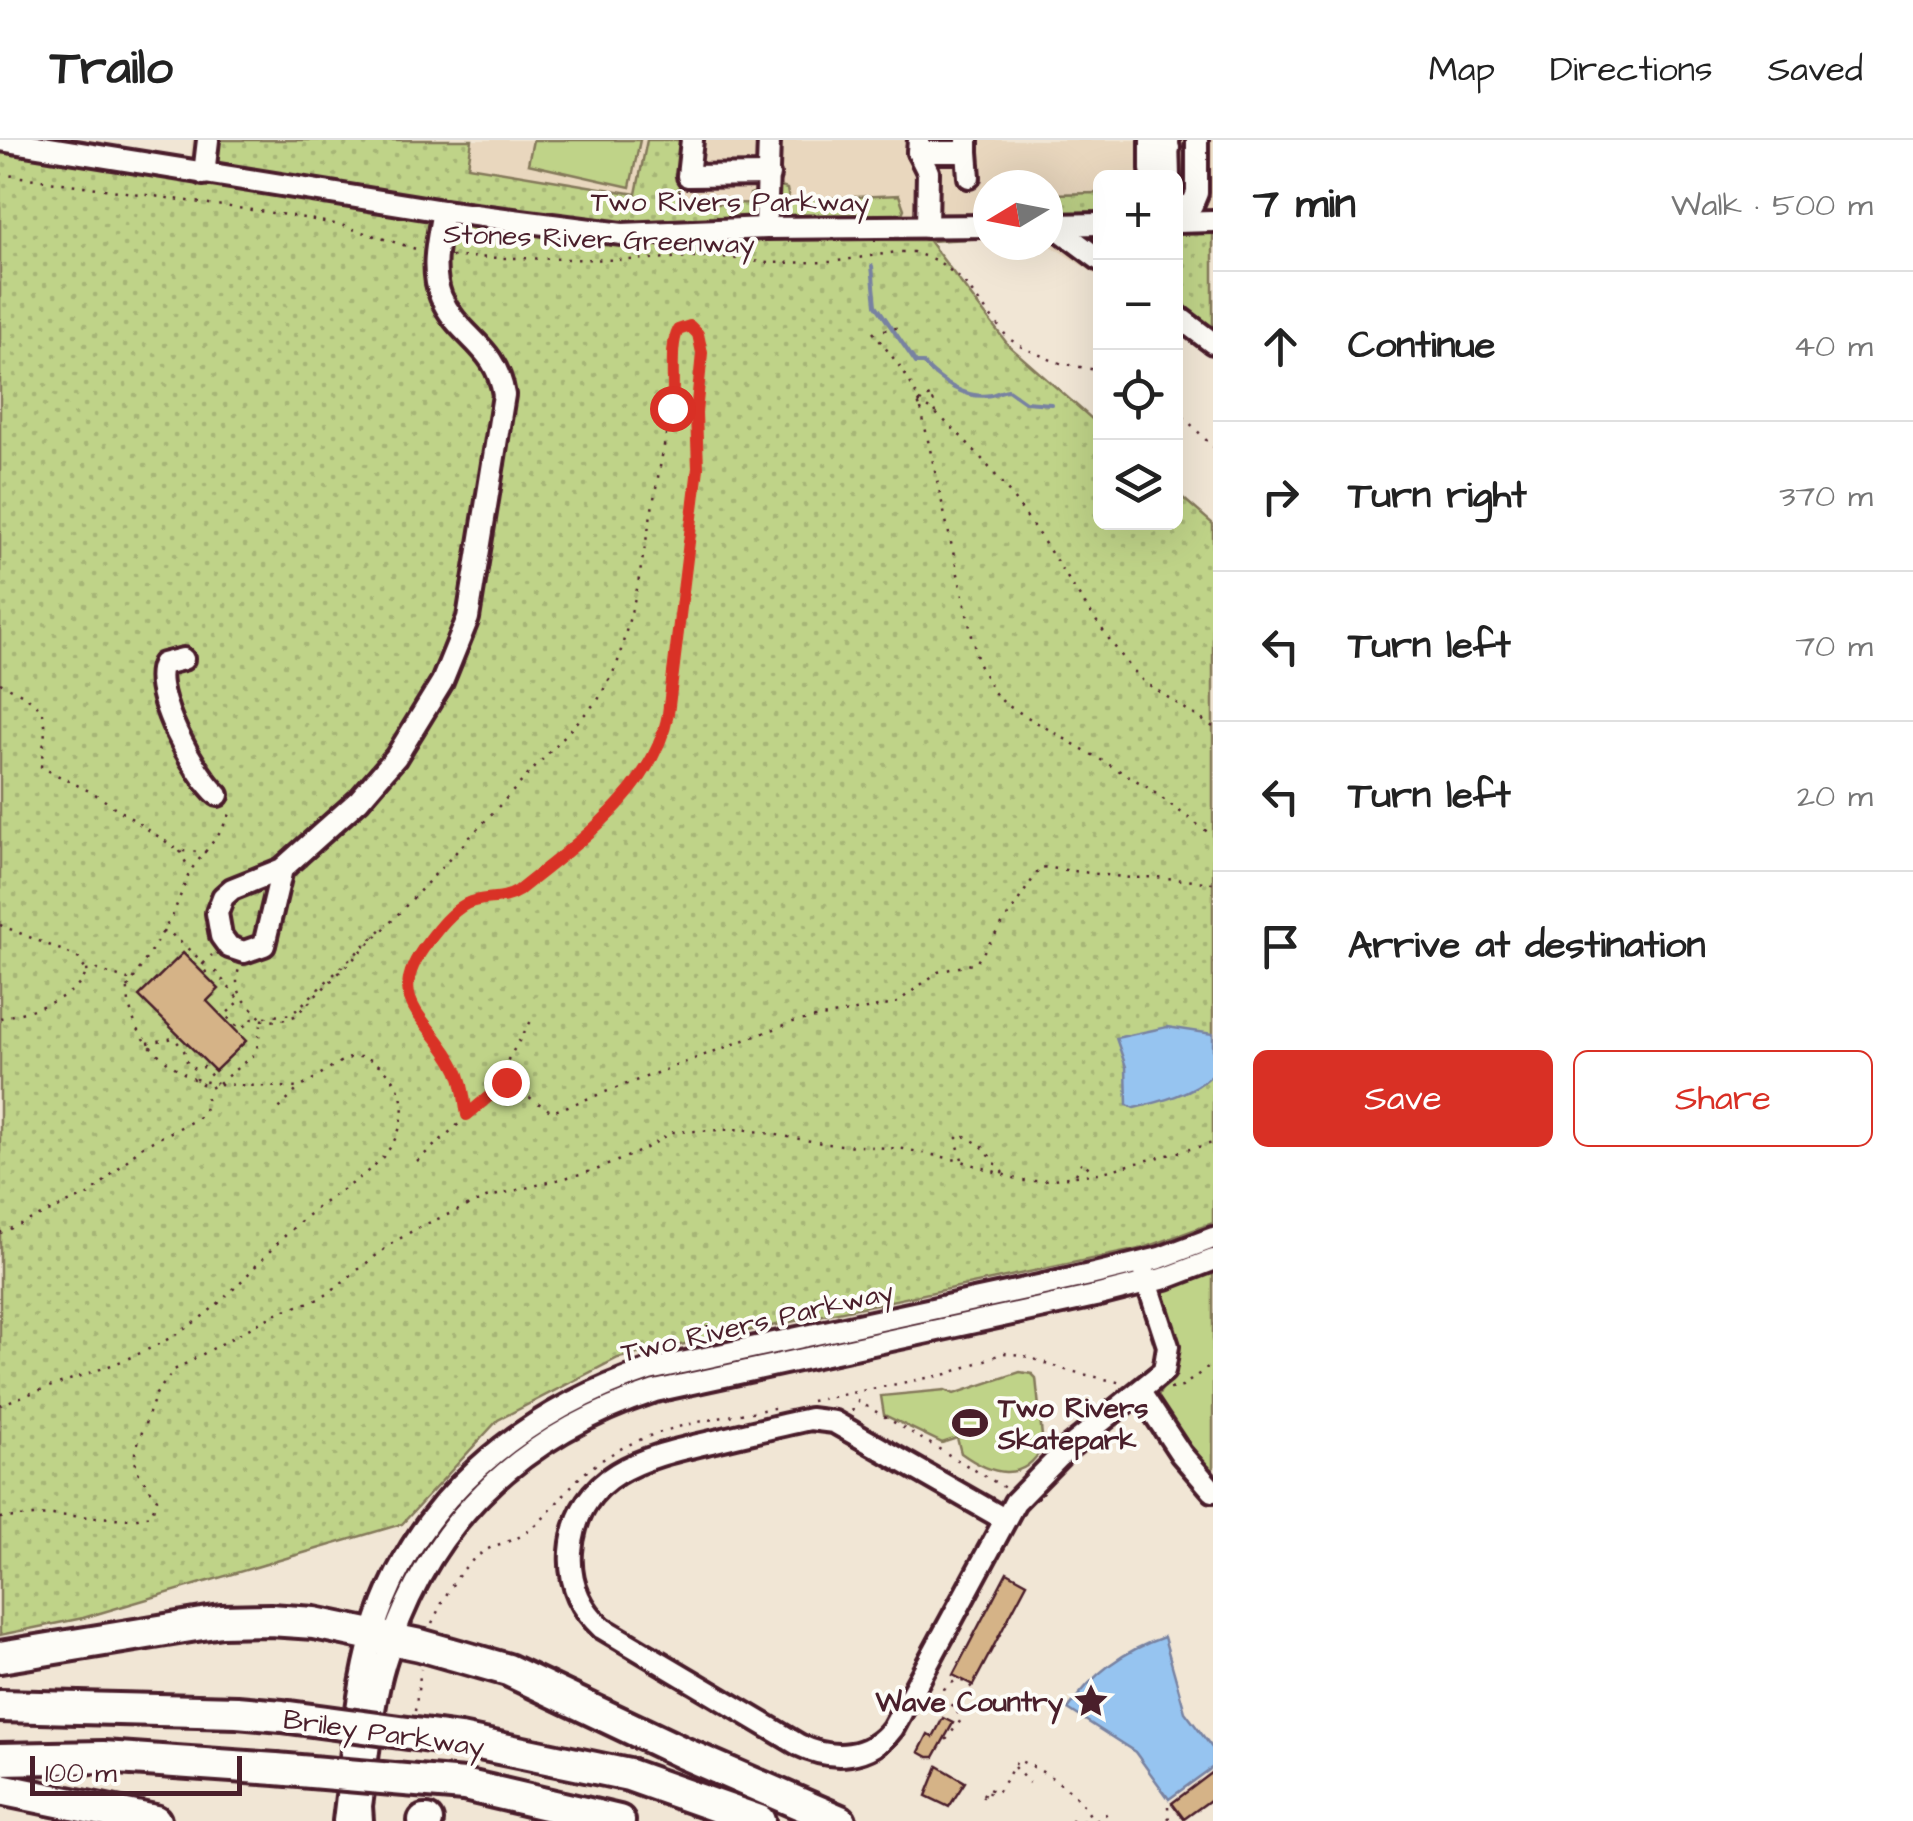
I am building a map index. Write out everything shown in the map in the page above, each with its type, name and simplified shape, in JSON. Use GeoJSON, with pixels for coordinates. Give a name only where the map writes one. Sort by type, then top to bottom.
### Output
{"type":"FeatureCollection","features":[{"type":"Feature","properties":{"kind":"highway"},"geometry":{"type":"LineString","coordinates":[[0,1658],[221,1622],[270,1620],[314,1624],[420,1644],[508,1670],[667,1746],[840,1821]]}},
{"type":"Feature","properties":{"kind":"highway","name":"Briley Parkway"},"geometry":{"type":"LineString","coordinates":[[0,1706],[237,1712],[460,1740],[629,1775],[758,1821]]}},
{"type":"Feature","properties":{"kind":"highway","name":"Briley Parkway"},"geometry":{"type":"LineString","coordinates":[[0,1760],[103,1757],[464,1785],[618,1821]]}},
{"type":"Feature","properties":{"kind":"highway"},"geometry":{"type":"LineString","coordinates":[[0,1789],[155,1821]]}},
{"type":"Feature","properties":{"kind":"street","name":"Two Rivers Parkway"},"geometry":{"type":"LineString","coordinates":[[0,140],[443,211],[622,234],[973,226]]}},
{"type":"Feature","properties":{"kind":"street"},"geometry":{"type":"LineString","coordinates":[[204,174],[208,140]]}},
{"type":"Feature","properties":{"kind":"street"},"geometry":{"type":"LineString","coordinates":[[692,140],[688,176],[770,175]]}},
{"type":"Feature","properties":{"kind":"street"},"geometry":{"type":"LineString","coordinates":[[766,228],[769,140]]}},
{"type":"Feature","properties":{"kind":"street"},"geometry":{"type":"LineString","coordinates":[[1183,211],[1192,204],[1205,168],[1197,140]]}},
{"type":"Feature","properties":{"kind":"street"},"geometry":{"type":"LineString","coordinates":[[927,227],[928,172],[919,146],[967,146],[969,177]]}},
{"type":"Feature","properties":{"kind":"street"},"geometry":{"type":"LineString","coordinates":[[282,869],[364,794],[396,757],[442,682],[468,618],[504,395],[500,373],[440,296],[435,270],[443,211]]}},
{"type":"Feature","properties":{"kind":"street"},"geometry":{"type":"LineString","coordinates":[[1183,214],[1213,221]]}},
{"type":"Feature","properties":{"kind":"street"},"geometry":{"type":"LineString","coordinates":[[1063,225],[1093,224]]}},
{"type":"Feature","properties":{"kind":"street"},"geometry":{"type":"LineString","coordinates":[[1063,234],[1093,255]]}},
{"type":"Feature","properties":{"kind":"street"},"geometry":{"type":"LineString","coordinates":[[1183,320],[1213,343]]}},
{"type":"Feature","properties":{"kind":"street"},"geometry":{"type":"LineString","coordinates":[[182,658],[163,664],[159,681],[196,772],[218,795]]}},
{"type":"Feature","properties":{"kind":"street","name":"Two Rivers Parkway"},"geometry":{"type":"LineString","coordinates":[[1144,1273],[1213,1238]]}},
{"type":"Feature","properties":{"kind":"street","name":"Two Rivers Parkway"},"geometry":{"type":"LineString","coordinates":[[344,1821],[358,1709],[382,1638],[440,1545],[468,1509],[499,1476],[534,1448],[599,1411],[655,1390],[1213,1260]]}},
{"type":"Feature","properties":{"kind":"street"},"geometry":{"type":"LineString","coordinates":[[1004,1519],[842,1426],[825,1419],[810,1419],[657,1454],[620,1470],[582,1509],[573,1534],[572,1577],[588,1614],[602,1628],[799,1746],[826,1754],[854,1754],[880,1744],[893,1728],[1000,1534],[1004,1519],[1020,1497],[1066,1450],[1150,1390],[1162,1374],[1168,1355],[1144,1273]]}},
{"type":"Feature","properties":{"kind":"street"},"geometry":{"type":"LineString","coordinates":[[1150,1390],[1181,1454],[1213,1492]]}},
{"type":"Feature","properties":{"kind":"street","name":"Two Rivers Parkway"},"geometry":{"type":"LineString","coordinates":[[362,1821],[382,1638]]}},
{"type":"Feature","properties":{"kind":"path","name":"Stones River Greenway"},"geometry":{"type":"LineString","coordinates":[[0,174],[293,216],[340,225],[452,257],[627,260],[714,256],[768,263],[830,262],[913,252],[938,261],[962,280],[1008,338],[1020,346],[1056,362],[1093,369]]}},
{"type":"Feature","properties":{"kind":"path"},"geometry":{"type":"LineString","coordinates":[[884,330],[901,327]]}},
{"type":"Feature","properties":{"kind":"path"},"geometry":{"type":"LineString","coordinates":[[217,950],[201,966],[206,972],[216,972],[240,1001],[226,1015],[240,1029],[253,1019],[284,1020],[295,1016],[584,719],[614,674],[650,532],[675,386],[674,338],[681,328],[693,328],[700,338],[702,353],[696,413],[698,468],[668,714],[657,752],[644,775],[616,805],[518,891],[505,898],[470,902],[456,911],[431,938],[408,974],[406,988],[411,1002],[458,1072],[467,1115]]}},
{"type":"Feature","properties":{"kind":"path"},"geometry":{"type":"LineString","coordinates":[[873,332],[899,364],[921,409],[978,663],[992,691],[1015,710],[1158,794],[1213,836]]}},
{"type":"Feature","properties":{"kind":"path"},"geometry":{"type":"LineString","coordinates":[[918,400],[932,395],[936,413]]}},
{"type":"Feature","properties":{"kind":"path"},"geometry":{"type":"LineString","coordinates":[[918,400],[936,413],[1010,492],[1143,681],[1213,727]]}},
{"type":"Feature","properties":{"kind":"path"},"geometry":{"type":"LineString","coordinates":[[1183,417],[1213,447]]}},
{"type":"Feature","properties":{"kind":"path"},"geometry":{"type":"LineString","coordinates":[[0,683],[34,700],[44,713],[41,767],[95,794],[180,850],[206,852]]}},
{"type":"Feature","properties":{"kind":"path"},"geometry":{"type":"LineString","coordinates":[[128,990],[172,917],[190,871],[230,814]]}},
{"type":"Feature","properties":{"kind":"path"},"geometry":{"type":"LineString","coordinates":[[180,850],[190,871]]}},
{"type":"Feature","properties":{"kind":"path"},"geometry":{"type":"LineString","coordinates":[[417,1162],[494,1090],[509,1082],[552,1112],[793,1022],[895,1004],[938,972],[976,962],[1041,867],[1213,883]]}},
{"type":"Feature","properties":{"kind":"path"},"geometry":{"type":"LineString","coordinates":[[0,925],[68,953],[79,959],[86,971],[84,982],[74,991],[0,1018]]}},
{"type":"Feature","properties":{"kind":"path"},"geometry":{"type":"LineString","coordinates":[[162,932],[170,933],[204,962]]}},
{"type":"Feature","properties":{"kind":"path"},"geometry":{"type":"LineString","coordinates":[[231,963],[247,964],[239,967],[236,974],[238,989],[246,1004],[263,1018]]}},
{"type":"Feature","properties":{"kind":"path"},"geometry":{"type":"LineString","coordinates":[[86,971],[135,978]]}},
{"type":"Feature","properties":{"kind":"path"},"geometry":{"type":"LineString","coordinates":[[128,980],[128,1009],[147,1044],[179,1073],[208,1088]]}},
{"type":"Feature","properties":{"kind":"path"},"geometry":{"type":"LineString","coordinates":[[494,1090],[494,1082],[534,1016]]}},
{"type":"Feature","properties":{"kind":"path"},"geometry":{"type":"LineString","coordinates":[[208,1088],[252,1056],[263,1018]]}},
{"type":"Feature","properties":{"kind":"path"},"geometry":{"type":"LineString","coordinates":[[147,1044],[174,1038],[184,1050],[188,1066],[194,1070],[204,1066],[218,1084]]}},
{"type":"Feature","properties":{"kind":"path"},"geometry":{"type":"LineString","coordinates":[[0,1405],[112,1367],[196,1321],[226,1297],[309,1214],[366,1172],[392,1144],[403,1116],[404,1100],[385,1070],[367,1058],[354,1056],[299,1088],[278,1110]]}},
{"type":"Feature","properties":{"kind":"path"},"geometry":{"type":"LineString","coordinates":[[191,1078],[218,1084],[299,1088]]}},
{"type":"Feature","properties":{"kind":"path"},"geometry":{"type":"LineString","coordinates":[[0,1233],[92,1193],[141,1147],[197,1119],[204,1110],[208,1088]]}},
{"type":"Feature","properties":{"kind":"path"},"geometry":{"type":"LineString","coordinates":[[0,1518],[151,1516],[157,1499],[136,1469],[136,1444],[156,1394],[174,1370],[278,1312],[322,1298],[404,1236],[486,1198],[596,1170],[674,1132],[744,1129],[828,1144],[904,1149],[1036,1181],[1100,1173],[1213,1143]]}},
{"type":"Feature","properties":{"kind":"path"},"geometry":{"type":"LineString","coordinates":[[962,1160],[956,1138],[961,1134],[981,1145],[1004,1174]]}},
{"type":"Feature","properties":{"kind":"path"},"geometry":{"type":"LineString","coordinates":[[1075,1175],[1082,1161],[1093,1172]]}},
{"type":"Feature","properties":{"kind":"path"},"geometry":{"type":"LineString","coordinates":[[1150,1390],[1182,1387],[1213,1363]]}},
{"type":"Feature","properties":{"kind":"path"},"geometry":{"type":"LineString","coordinates":[[842,1426],[858,1401],[1020,1497]]}},
{"type":"Feature","properties":{"kind":"path"},"geometry":{"type":"LineString","coordinates":[[946,1740],[961,1720],[956,1707],[944,1702],[944,1689],[956,1680],[972,1688]]}},
{"type":"Feature","properties":{"kind":"path"},"geometry":{"type":"LineString","coordinates":[[990,1792],[986,1799],[982,1797],[987,1788],[997,1793],[1018,1760],[1077,1797],[1095,1821],[1108,1812]]}},
{"type":"Feature","properties":{"kind":"path"},"geometry":{"type":"LineString","coordinates":[[1012,1766],[1029,1783]]}},
{"type":"Feature","properties":{"kind":"path"},"geometry":{"type":"LineString","coordinates":[[1168,1806],[1169,1821]]}},
{"type":"Feature","properties":{"kind":"path"},"geometry":{"type":"LineString","coordinates":[[1071,1821],[1081,1820]]}},
{"type":"Feature","properties":{"kind":"shaded area"},"geometry":{"type":"Polygon","coordinates":[[[192,140],[1213,140],[1213,358],[1183,336],[1183,170],[1093,170],[1093,273],[1063,254],[1063,170],[973,170],[973,237],[689,239],[189,165],[192,140]]]}},
{"type":"Feature","properties":{"kind":"green space"},"geometry":{"type":"Polygon","coordinates":[[[219,140],[472,140],[468,166],[636,194],[647,140],[683,140],[679,205],[750,203],[750,194],[758,191],[761,220],[693,226],[603,222],[225,169],[218,162],[219,140]]]}},
{"type":"Feature","properties":{"kind":"green space"},"geometry":{"type":"Polygon","coordinates":[[[533,140],[640,140],[630,187],[528,164],[533,140]]]}},
{"type":"Feature","properties":{"kind":"green space"},"geometry":{"type":"Polygon","coordinates":[[[0,144],[689,239],[928,240],[928,236],[973,235],[973,239],[929,241],[1009,346],[1093,420],[1093,530],[1183,530],[1183,498],[1213,524],[1213,1223],[1144,1248],[618,1358],[498,1420],[402,1524],[83,1618],[0,1635],[0,144]]]}},
{"type":"Feature","properties":{"kind":"green space"},"geometry":{"type":"Polygon","coordinates":[[[781,187],[787,189],[789,200],[899,195],[904,209],[900,218],[781,220],[776,203],[781,187]]]}},
{"type":"Feature","properties":{"kind":"green space"},"geometry":{"type":"Polygon","coordinates":[[[1093,193],[1093,214],[1063,215],[1063,194],[1093,193]]]}},
{"type":"Feature","properties":{"kind":"green space"},"geometry":{"type":"Polygon","coordinates":[[[1213,229],[1213,333],[1183,309],[1183,230],[1213,229]]]}},
{"type":"Feature","properties":{"kind":"green space"},"geometry":{"type":"Polygon","coordinates":[[[1213,1270],[1213,1481],[1157,1401],[1178,1358],[1174,1328],[1161,1289],[1213,1270]]]}},
{"type":"Feature","properties":{"kind":"green space","name":"Two Rivers Skatepark"},"geometry":{"type":"Polygon","coordinates":[[[1020,1372],[1036,1378],[1043,1446],[1035,1458],[1016,1471],[983,1466],[961,1453],[957,1438],[942,1443],[884,1415],[881,1396],[945,1390],[954,1394],[1020,1372]]]}},
{"type":"Feature","properties":{"kind":"water"},"geometry":{"type":"Polygon","coordinates":[[[1167,1027],[1213,1034],[1213,1074],[1176,1096],[1134,1108],[1127,1105],[1126,1067],[1116,1038],[1167,1027]]]}},
{"type":"Feature","properties":{"kind":"water"},"geometry":{"type":"Polygon","coordinates":[[[1164,1637],[1185,1712],[1213,1749],[1213,1767],[1169,1799],[1135,1752],[1068,1709],[1110,1665],[1164,1637]]]}},
{"type":"Feature","properties":{"kind":"building"},"geometry":{"type":"Polygon","coordinates":[[[183,953],[219,989],[207,1001],[246,1041],[215,1071],[139,996],[183,953]]]}},
{"type":"Feature","properties":{"kind":"building"},"geometry":{"type":"Polygon","coordinates":[[[1007,1572],[1027,1583],[973,1685],[953,1675],[1007,1572]]]}},
{"type":"Feature","properties":{"kind":"building"},"geometry":{"type":"Polygon","coordinates":[[[943,1718],[953,1723],[934,1757],[928,1757],[919,1752],[928,1734],[933,1737],[943,1718]]]}},
{"type":"Feature","properties":{"kind":"building"},"geometry":{"type":"Polygon","coordinates":[[[938,1766],[965,1782],[949,1807],[926,1796],[938,1766]]]}},
{"type":"Feature","properties":{"kind":"building"},"geometry":{"type":"Polygon","coordinates":[[[1213,1772],[1213,1798],[1184,1819],[1172,1803],[1213,1772]]]}},
{"type":"Feature","properties":{"kind":"waterway"},"geometry":{"type":"LineString","coordinates":[[872,266],[876,305],[916,363],[923,363],[945,382],[972,395],[1008,390],[1025,402],[1051,404]]}},
{"type":"Feature","properties":{"kind":"place","name":"Two Rivers Skatepark"},"geometry":{"type":"Point","coordinates":[970,1423]}},
{"type":"Feature","properties":{"kind":"place","name":"Wave Country"},"geometry":{"type":"Point","coordinates":[1091,1701]}},
{"type":"Feature","properties":{"kind":"route"},"geometry":{"type":"LineString","coordinates":[[506,1082],[467,1115],[458,1072],[411,1002],[406,988],[408,974],[431,938],[456,911],[470,902],[505,898],[518,891],[616,805],[644,775],[657,752],[668,714],[698,468],[696,413],[703,367],[702,343],[690,326],[678,330],[674,338],[672,408]]}}]}
